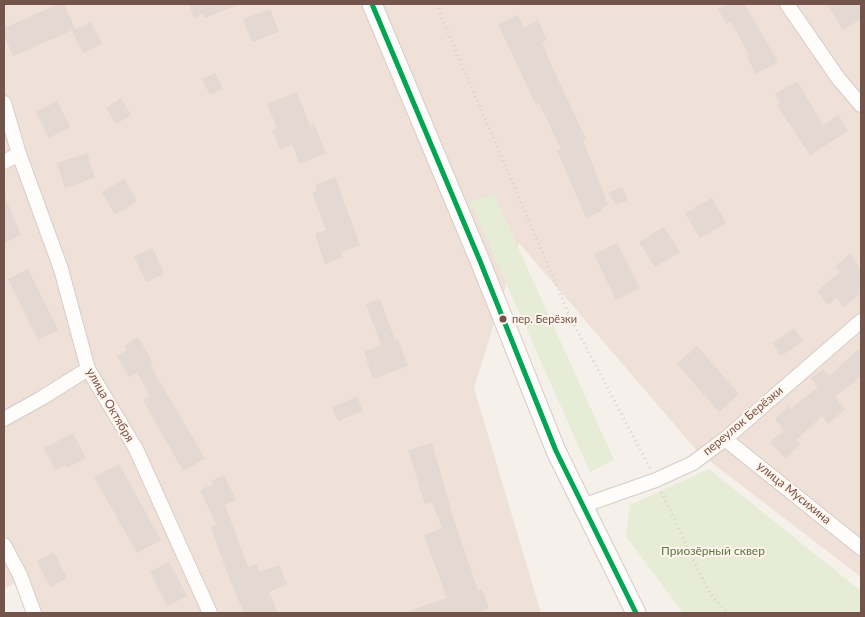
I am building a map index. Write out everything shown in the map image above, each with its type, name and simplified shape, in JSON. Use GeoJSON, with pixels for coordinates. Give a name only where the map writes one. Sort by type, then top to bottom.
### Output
{"type":"FeatureCollection","features":[{"type":"Feature","properties":{"kind":"main road"},"geometry":{"type":"LineString","coordinates":[[372,4],[556,451],[636,613]]}},
{"type":"Feature","properties":{"kind":"street"},"geometry":{"type":"LineString","coordinates":[[787,4],[838,78],[861,105]]}},
{"type":"Feature","properties":{"kind":"street","name":"улица Октября"},"geometry":{"type":"LineString","coordinates":[[4,103],[19,154],[61,269],[88,369],[136,449],[210,613]]}},
{"type":"Feature","properties":{"kind":"street"},"geometry":{"type":"LineString","coordinates":[[4,162],[19,154]]}},
{"type":"Feature","properties":{"kind":"street","name":"переулок Берёзки"},"geometry":{"type":"LineString","coordinates":[[582,506],[656,480],[693,463],[725,439],[861,321]]}},
{"type":"Feature","properties":{"kind":"street"},"geometry":{"type":"LineString","coordinates":[[4,419],[88,369]]}},
{"type":"Feature","properties":{"kind":"street","name":"улица Мусихина"},"geometry":{"type":"LineString","coordinates":[[725,439],[861,548]]}},
{"type":"Feature","properties":{"kind":"street"},"geometry":{"type":"LineString","coordinates":[[4,545],[20,575],[34,613]]}},
{"type":"Feature","properties":{"kind":"street"},"geometry":{"type":"LineString","coordinates":[[620,583],[628,613]]}},
{"type":"Feature","properties":{"kind":"path"},"geometry":{"type":"LineString","coordinates":[[436,4],[570,317],[656,480],[710,594],[728,613]]}},
{"type":"Feature","properties":{"kind":"shaded area"},"geometry":{"type":"Polygon","coordinates":[[[4,4],[861,4],[861,577],[698,452],[519,243],[474,388],[541,613],[27,613],[14,583],[4,589],[4,4]]]}},
{"type":"Feature","properties":{"kind":"green space"},"geometry":{"type":"Polygon","coordinates":[[[494,194],[614,460],[590,472],[470,202],[494,194]]]}},
{"type":"Feature","properties":{"kind":"green space","name":"Приозёрный сквер"},"geometry":{"type":"Polygon","coordinates":[[[709,469],[861,591],[861,613],[683,613],[626,536],[630,505],[709,469]]]}},
{"type":"Feature","properties":{"kind":"building"},"geometry":{"type":"Polygon","coordinates":[[[58,4],[64,4],[75,29],[13,56],[4,35],[4,28],[58,4]]]}},
{"type":"Feature","properties":{"kind":"building"},"geometry":{"type":"Polygon","coordinates":[[[189,4],[239,5],[204,18],[203,14],[194,18],[189,4]]]}},
{"type":"Feature","properties":{"kind":"building"},"geometry":{"type":"Polygon","coordinates":[[[728,4],[744,4],[778,62],[756,74],[747,57],[749,55],[731,22],[726,24],[718,9],[728,4]]]}},
{"type":"Feature","properties":{"kind":"building"},"geometry":{"type":"Polygon","coordinates":[[[827,4],[861,4],[861,19],[843,30],[827,4]]]}},
{"type":"Feature","properties":{"kind":"building"},"geometry":{"type":"Polygon","coordinates":[[[270,9],[279,32],[252,42],[243,19],[270,9]]]}},
{"type":"Feature","properties":{"kind":"building"},"geometry":{"type":"Polygon","coordinates":[[[518,15],[524,27],[538,20],[547,40],[542,42],[549,60],[586,139],[583,140],[608,205],[601,209],[602,211],[586,218],[557,150],[561,149],[539,103],[536,105],[498,24],[518,15]]]}},
{"type":"Feature","properties":{"kind":"building"},"geometry":{"type":"Polygon","coordinates":[[[91,22],[102,44],[83,53],[72,31],[91,22]]]}},
{"type":"Feature","properties":{"kind":"building"},"geometry":{"type":"Polygon","coordinates":[[[215,73],[223,89],[210,95],[202,79],[215,73]]]}},
{"type":"Feature","properties":{"kind":"building"},"geometry":{"type":"Polygon","coordinates":[[[797,81],[823,125],[838,115],[848,131],[810,155],[777,105],[780,103],[775,94],[797,81]]]}},
{"type":"Feature","properties":{"kind":"building"},"geometry":{"type":"Polygon","coordinates":[[[297,92],[310,126],[314,124],[326,153],[300,164],[292,144],[280,150],[272,130],[277,128],[267,104],[297,92]]]}},
{"type":"Feature","properties":{"kind":"building"},"geometry":{"type":"Polygon","coordinates":[[[121,98],[131,115],[116,124],[106,108],[121,98]]]}},
{"type":"Feature","properties":{"kind":"building"},"geometry":{"type":"Polygon","coordinates":[[[57,101],[70,127],[49,138],[36,112],[57,101]]]}},
{"type":"Feature","properties":{"kind":"building"},"geometry":{"type":"Polygon","coordinates":[[[87,153],[95,178],[65,188],[57,163],[87,153]]]}},
{"type":"Feature","properties":{"kind":"building"},"geometry":{"type":"Polygon","coordinates":[[[335,177],[360,245],[341,252],[343,257],[325,264],[315,234],[326,230],[312,193],[317,191],[315,185],[335,177]]]}},
{"type":"Feature","properties":{"kind":"building"},"geometry":{"type":"Polygon","coordinates":[[[124,179],[137,201],[115,215],[102,192],[124,179]]]}},
{"type":"Feature","properties":{"kind":"building"},"geometry":{"type":"Polygon","coordinates":[[[622,187],[628,200],[616,205],[608,193],[622,187]]]}},
{"type":"Feature","properties":{"kind":"building"},"geometry":{"type":"Polygon","coordinates":[[[4,195],[21,235],[4,243],[4,195]]]}},
{"type":"Feature","properties":{"kind":"building"},"geometry":{"type":"Polygon","coordinates":[[[712,198],[726,223],[700,238],[685,213],[712,198]]]}},
{"type":"Feature","properties":{"kind":"building"},"geometry":{"type":"Polygon","coordinates":[[[664,227],[680,252],[655,267],[639,242],[664,227]]]}},
{"type":"Feature","properties":{"kind":"building"},"geometry":{"type":"Polygon","coordinates":[[[617,243],[640,288],[616,300],[594,254],[617,243]]]}},
{"type":"Feature","properties":{"kind":"building"},"geometry":{"type":"Polygon","coordinates":[[[153,248],[164,274],[146,282],[134,256],[153,248]]]}},
{"type":"Feature","properties":{"kind":"building"},"geometry":{"type":"Polygon","coordinates":[[[850,254],[861,269],[861,293],[844,307],[836,298],[828,305],[817,291],[840,272],[835,266],[850,254]]]}},
{"type":"Feature","properties":{"kind":"building"},"geometry":{"type":"Polygon","coordinates":[[[28,269],[58,330],[38,340],[8,279],[28,269]]]}},
{"type":"Feature","properties":{"kind":"building"},"geometry":{"type":"Polygon","coordinates":[[[380,299],[395,340],[398,339],[408,366],[373,379],[364,352],[381,345],[366,304],[380,299]]]}},
{"type":"Feature","properties":{"kind":"building"},"geometry":{"type":"Polygon","coordinates":[[[794,328],[803,341],[781,356],[772,343],[794,328]]]}},
{"type":"Feature","properties":{"kind":"building"},"geometry":{"type":"Polygon","coordinates":[[[138,337],[153,363],[150,365],[205,459],[183,471],[143,400],[150,396],[137,372],[129,377],[117,356],[127,350],[124,346],[138,337]]]}},
{"type":"Feature","properties":{"kind":"building"},"geometry":{"type":"Polygon","coordinates":[[[697,346],[739,394],[719,412],[677,364],[697,346]]]}},
{"type":"Feature","properties":{"kind":"building"},"geometry":{"type":"Polygon","coordinates":[[[861,347],[861,376],[835,397],[845,409],[828,424],[822,416],[796,440],[800,445],[785,458],[770,442],[784,430],[775,419],[789,406],[791,409],[818,387],[811,378],[823,369],[829,376],[861,347]]]}},
{"type":"Feature","properties":{"kind":"building"},"geometry":{"type":"Polygon","coordinates":[[[357,397],[363,411],[338,421],[332,407],[357,397]]]}},
{"type":"Feature","properties":{"kind":"building"},"geometry":{"type":"Polygon","coordinates":[[[73,433],[86,458],[67,468],[65,465],[55,470],[44,448],[73,433]]]}},
{"type":"Feature","properties":{"kind":"building"},"geometry":{"type":"Polygon","coordinates":[[[432,443],[454,520],[478,590],[482,589],[489,609],[477,613],[409,613],[409,611],[447,598],[424,535],[442,528],[432,502],[425,504],[408,450],[432,443]]]}},
{"type":"Feature","properties":{"kind":"building"},"geometry":{"type":"Polygon","coordinates":[[[119,464],[161,540],[137,553],[94,477],[119,464]]]}},
{"type":"Feature","properties":{"kind":"building"},"geometry":{"type":"Polygon","coordinates":[[[224,475],[236,500],[225,505],[248,567],[256,564],[260,572],[279,565],[287,584],[269,592],[278,613],[244,613],[228,575],[211,527],[216,524],[200,490],[213,484],[211,481],[224,475]]]}},
{"type":"Feature","properties":{"kind":"building"},"geometry":{"type":"Polygon","coordinates":[[[54,552],[67,578],[50,587],[37,561],[54,552]]]}},
{"type":"Feature","properties":{"kind":"building"},"geometry":{"type":"Polygon","coordinates":[[[169,562],[187,596],[167,606],[150,572],[169,562]]]}},
{"type":"Feature","properties":{"kind":"transit line"},"geometry":{"type":"LineString","coordinates":[[372,4],[480,261],[556,451],[636,613]]}},
{"type":"Feature","properties":{"kind":"place","name":"пер. Берёзки"},"geometry":{"type":"Point","coordinates":[503,319]}}]}
